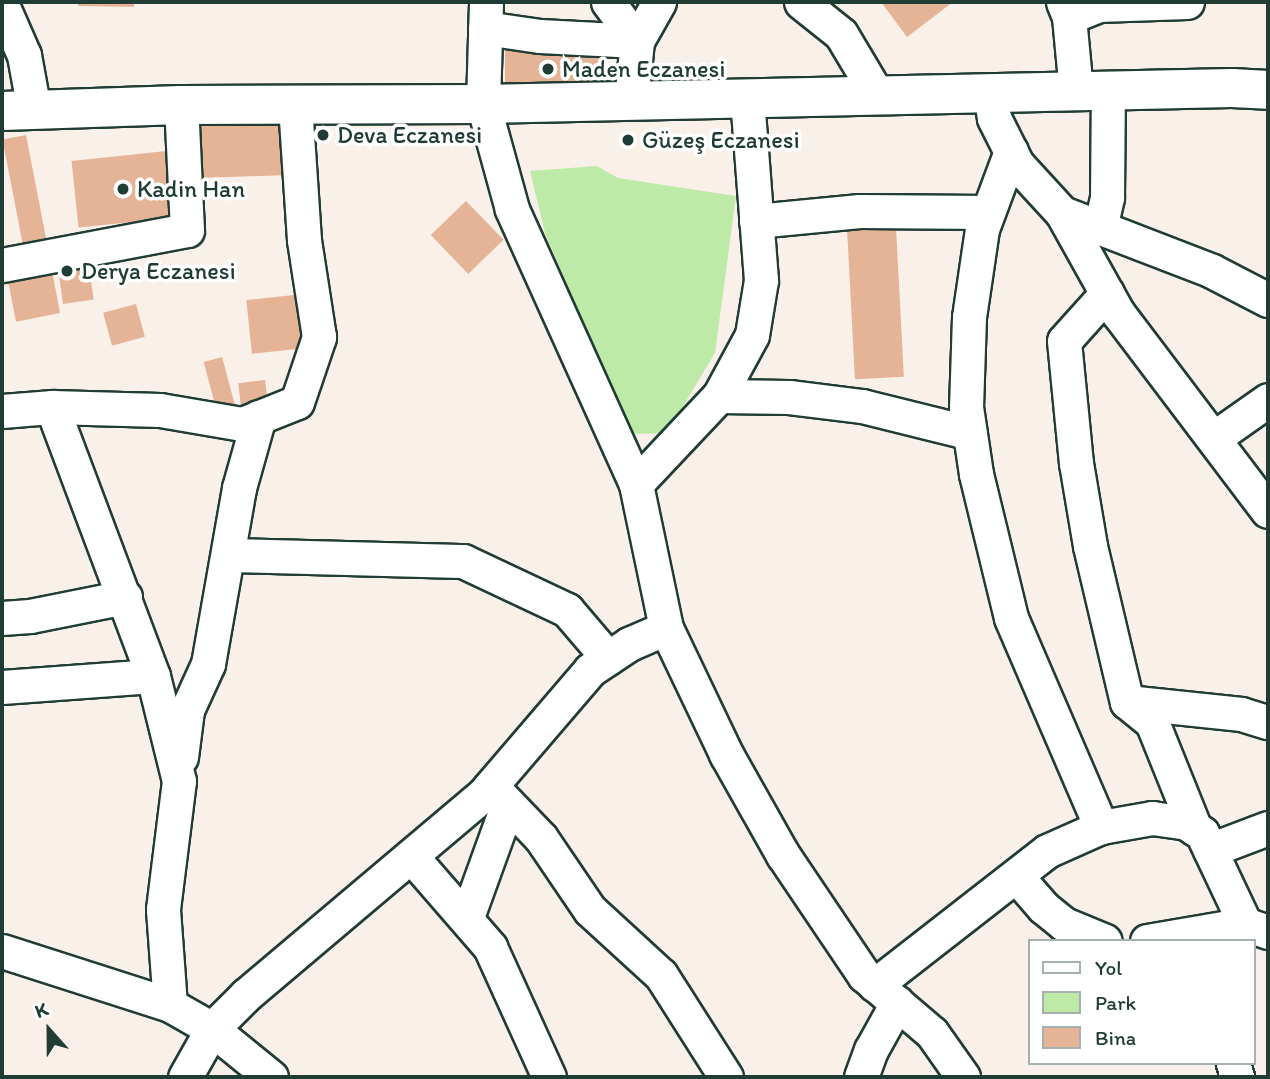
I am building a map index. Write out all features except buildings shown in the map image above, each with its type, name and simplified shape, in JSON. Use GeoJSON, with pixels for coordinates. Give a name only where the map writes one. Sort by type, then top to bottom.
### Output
{"type":"FeatureCollection","features":[{"type":"Feature","properties":{"kind":"main road"},"geometry":{"type":"LineString","coordinates":[[18,111],[295,103],[483,104],[1092,91],[1268,90]]}},
{"type":"Feature","properties":{"kind":"street"},"geometry":{"type":"LineString","coordinates":[[608,2],[637,41]]}},
{"type":"Feature","properties":{"kind":"street"},"geometry":{"type":"LineString","coordinates":[[631,101],[637,41],[659,2]]}},
{"type":"Feature","properties":{"kind":"street"},"geometry":{"type":"LineString","coordinates":[[801,2],[841,34],[878,96]]}},
{"type":"Feature","properties":{"kind":"street"},"geometry":{"type":"LineString","coordinates":[[1100,228],[1107,197],[1092,91],[1066,9],[1098,5],[1186,2]]}},
{"type":"Feature","properties":{"kind":"street"},"geometry":{"type":"LineString","coordinates":[[2,5],[24,55],[18,111]]}},
{"type":"Feature","properties":{"kind":"street"},"geometry":{"type":"LineString","coordinates":[[637,41],[540,36],[486,15],[483,104],[512,209],[636,484],[666,628],[726,754],[783,855],[864,975],[932,1032],[963,1077]]}},
{"type":"Feature","properties":{"kind":"street"},"geometry":{"type":"LineString","coordinates":[[990,93],[994,117],[1017,164],[1062,213],[1118,313],[1268,511]]}},
{"type":"Feature","properties":{"kind":"street"},"geometry":{"type":"LineString","coordinates":[[636,484],[719,396],[752,335],[761,280],[747,98]]}},
{"type":"Feature","properties":{"kind":"street"},"geometry":{"type":"LineString","coordinates":[[2,411],[52,407],[160,410],[242,424],[297,402],[319,337],[304,240],[295,103]]}},
{"type":"Feature","properties":{"kind":"street"},"geometry":{"type":"LineString","coordinates":[[2,265],[187,230],[181,105]]}},
{"type":"Feature","properties":{"kind":"street"},"geometry":{"type":"LineString","coordinates":[[1011,151],[982,229],[969,317],[966,407],[976,474],[1011,618],[1101,827]]}},
{"type":"Feature","properties":{"kind":"street"},"geometry":{"type":"LineString","coordinates":[[756,220],[860,211],[988,212]]}},
{"type":"Feature","properties":{"kind":"street"},"geometry":{"type":"LineString","coordinates":[[1062,213],[1212,271],[1268,300]]}},
{"type":"Feature","properties":{"kind":"street"},"geometry":{"type":"LineString","coordinates":[[1107,293],[1064,341],[1076,463],[1090,546],[1127,702],[1152,722],[1203,839],[1256,928],[1168,939]]}},
{"type":"Feature","properties":{"kind":"street"},"geometry":{"type":"LineString","coordinates":[[719,396],[789,397],[862,407],[970,433]]}},
{"type":"Feature","properties":{"kind":"street"},"geometry":{"type":"LineString","coordinates":[[1214,438],[1268,400]]}},
{"type":"Feature","properties":{"kind":"street"},"geometry":{"type":"LineString","coordinates":[[52,407],[153,676],[179,780]]}},
{"type":"Feature","properties":{"kind":"street"},"geometry":{"type":"LineString","coordinates":[[170,1005],[163,909],[187,710],[208,664],[239,488],[258,417]]}},
{"type":"Feature","properties":{"kind":"street"},"geometry":{"type":"LineString","coordinates":[[229,555],[463,561],[567,610],[608,658]]}},
{"type":"Feature","properties":{"kind":"street"},"geometry":{"type":"LineString","coordinates":[[2,618],[30,616],[125,597]]}},
{"type":"Feature","properties":{"kind":"street"},"geometry":{"type":"LineString","coordinates":[[185,1077],[212,1029],[246,995],[411,856],[500,795],[590,670],[629,644],[666,628]]}},
{"type":"Feature","properties":{"kind":"street"},"geometry":{"type":"LineString","coordinates":[[2,687],[153,676]]}},
{"type":"Feature","properties":{"kind":"street"},"geometry":{"type":"LineString","coordinates":[[1127,702],[1241,714],[1268,722]]}},
{"type":"Feature","properties":{"kind":"street"},"geometry":{"type":"LineString","coordinates":[[467,917],[500,795]]}},
{"type":"Feature","properties":{"kind":"street"},"geometry":{"type":"LineString","coordinates":[[500,795],[541,838],[590,910],[661,975],[726,1077]]}},
{"type":"Feature","properties":{"kind":"street"},"geometry":{"type":"LineString","coordinates":[[861,1077],[886,994],[1047,851],[1101,827],[1152,818],[1186,823],[1203,839]]}},
{"type":"Feature","properties":{"kind":"street"},"geometry":{"type":"LineString","coordinates":[[1203,839],[1268,828]]}},
{"type":"Feature","properties":{"kind":"street"},"geometry":{"type":"LineString","coordinates":[[411,856],[467,917],[490,947],[544,1074]]}},
{"type":"Feature","properties":{"kind":"street"},"geometry":{"type":"LineString","coordinates":[[1017,877],[1042,907],[1064,924],[1100,939]]}},
{"type":"Feature","properties":{"kind":"street"},"geometry":{"type":"LineString","coordinates":[[2,951],[170,1005],[212,1029],[271,1077]]}},
{"type":"Feature","properties":{"kind":"green space"},"geometry":{"type":"Polygon","coordinates":[[[597,166],[618,178],[736,196],[715,353],[667,433],[631,434],[545,233],[530,171],[597,166]]]}},
{"type":"Feature","properties":{"kind":"place","name":"Maden Eczanesi"},"geometry":{"type":"Point","coordinates":[548,69]}},
{"type":"Feature","properties":{"kind":"place","name":"Deva Eczanesi"},"geometry":{"type":"Point","coordinates":[323,135]}},
{"type":"Feature","properties":{"kind":"place","name":"Güzeş Eczanesi"},"geometry":{"type":"Point","coordinates":[628,140]}},
{"type":"Feature","properties":{"kind":"place","name":"Kadin Han"},"geometry":{"type":"Point","coordinates":[123,189]}},
{"type":"Feature","properties":{"kind":"place","name":"Derya Eczanesi"},"geometry":{"type":"Point","coordinates":[67,271]}}]}
